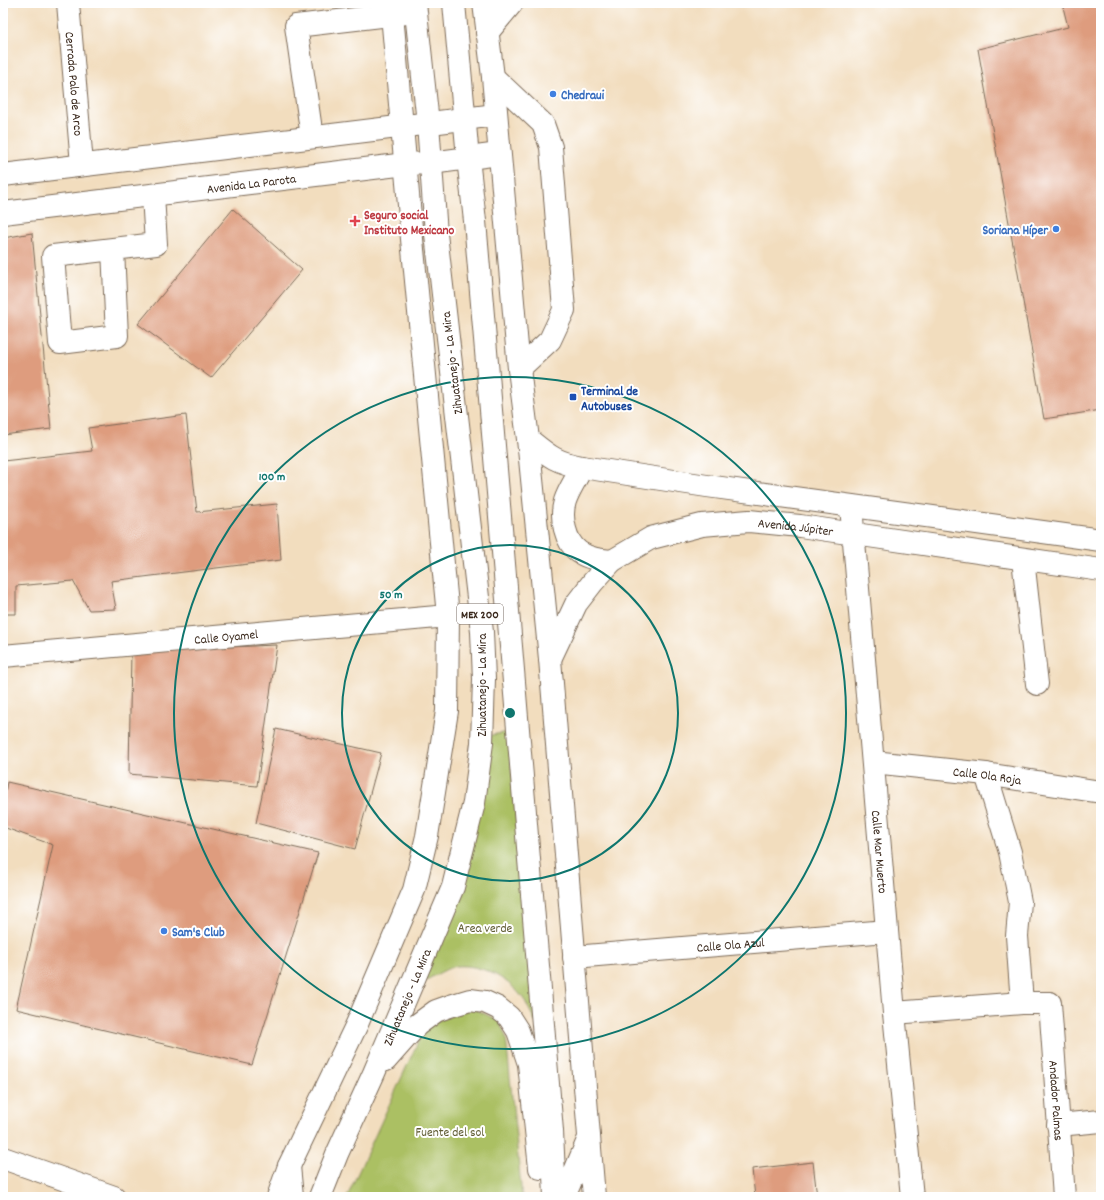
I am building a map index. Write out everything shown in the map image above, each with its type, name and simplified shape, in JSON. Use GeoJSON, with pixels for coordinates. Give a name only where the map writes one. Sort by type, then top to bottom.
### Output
{"type":"FeatureCollection","features":[{"type":"Feature","properties":{"kind":"main road","name":"Cerrada Palo de Arco"},"geometry":{"type":"LineString","coordinates":[[68,3],[82,164]]}},
{"type":"Feature","properties":{"kind":"main road","name":"MEX 200"},"geometry":{"type":"LineString","coordinates":[[454,3],[475,221],[515,680],[552,1131],[555,1197]]}},
{"type":"Feature","properties":{"kind":"main road"},"geometry":{"type":"LineString","coordinates":[[484,3],[493,77],[519,369],[528,439],[550,659],[594,1197]]}},
{"type":"Feature","properties":{"kind":"main road"},"geometry":{"type":"LineString","coordinates":[[487,33],[512,3]]}},
{"type":"Feature","properties":{"kind":"main road"},"geometry":{"type":"LineString","coordinates":[[312,137],[296,26],[392,8],[415,8]]}},
{"type":"Feature","properties":{"kind":"main road"},"geometry":{"type":"LineString","coordinates":[[278,1197],[289,1166],[357,1024],[414,890],[427,836],[447,711],[448,616],[392,8]]}},
{"type":"Feature","properties":{"kind":"main road","name":"Zihuatanejo - La Mira"},"geometry":{"type":"LineString","coordinates":[[320,1197],[337,1154],[374,1074],[454,887],[474,803],[482,743],[484,679],[482,632],[436,234],[428,123],[415,8]]}},
{"type":"Feature","properties":{"kind":"main road"},"geometry":{"type":"LineString","coordinates":[[493,77],[543,124],[551,147],[564,310],[550,340],[519,369]]}},
{"type":"Feature","properties":{"kind":"main road"},"geometry":{"type":"LineString","coordinates":[[3,174],[496,115]]}},
{"type":"Feature","properties":{"kind":"main road","name":"Avenida La Parota"},"geometry":{"type":"LineString","coordinates":[[3,213],[499,154]]}},
{"type":"Feature","properties":{"kind":"main road"},"geometry":{"type":"LineString","coordinates":[[113,249],[117,336],[60,343],[53,256],[113,249],[156,244],[153,195]]}},
{"type":"Feature","properties":{"kind":"main road"},"geometry":{"type":"LineString","coordinates":[[528,439],[550,457],[565,464],[582,467],[707,486],[1101,540]]}},
{"type":"Feature","properties":{"kind":"main road"},"geometry":{"type":"LineString","coordinates":[[582,467],[565,501],[562,519],[568,538],[579,552],[598,560],[612,561]]}},
{"type":"Feature","properties":{"kind":"main road","name":"Calle Mar Muerto"},"geometry":{"type":"LineString","coordinates":[[851,506],[852,534],[894,1013],[912,1197]]}},
{"type":"Feature","properties":{"kind":"main road","name":"Avenida Júpiter"},"geometry":{"type":"LineString","coordinates":[[550,659],[576,604],[612,561],[651,538],[702,525],[749,521],[800,526],[1101,570]]}},
{"type":"Feature","properties":{"kind":"main road"},"geometry":{"type":"LineString","coordinates":[[1023,559],[1037,684]]}},
{"type":"Feature","properties":{"kind":"main road","name":"Calle Oyamel"},"geometry":{"type":"LineString","coordinates":[[3,656],[448,616]]}},
{"type":"Feature","properties":{"kind":"main road","name":"Calle Ola Roja"},"geometry":{"type":"LineString","coordinates":[[873,762],[986,774],[1101,792]]}},
{"type":"Feature","properties":{"kind":"main road"},"geometry":{"type":"LineString","coordinates":[[894,1013],[1022,1003],[1017,936],[1020,902],[1010,852],[986,774]]}},
{"type":"Feature","properties":{"kind":"main road","name":"Calle Ola Azul"},"geometry":{"type":"LineString","coordinates":[[574,957],[887,931]]}},
{"type":"Feature","properties":{"kind":"main road"},"geometry":{"type":"LineString","coordinates":[[374,1074],[417,1025],[436,1011],[470,1000],[485,1002],[498,1008],[509,1017],[518,1031],[530,1064],[544,1197]]}},
{"type":"Feature","properties":{"kind":"main road","name":"Andador Palmas"},"geometry":{"type":"LineString","coordinates":[[1022,1003],[1050,1003],[1064,1197]]}},
{"type":"Feature","properties":{"kind":"main road"},"geometry":{"type":"LineString","coordinates":[[1058,1125],[1101,1121]]}},
{"type":"Feature","properties":{"kind":"main road"},"geometry":{"type":"LineString","coordinates":[[564,1197],[589,1138]]}},
{"type":"Feature","properties":{"kind":"main road"},"geometry":{"type":"LineString","coordinates":[[3,1158],[114,1197]]}},
{"type":"Feature","properties":{"kind":"main road"},"geometry":{"type":"LineString","coordinates":[[289,1166],[292,1197]]}},
{"type":"Feature","properties":{"kind":"green space","name":"Area verde"},"geometry":{"type":"Polygon","coordinates":[[[508,732],[536,1023],[525,1001],[519,993],[504,980],[486,971],[467,966],[457,966],[445,970],[424,981],[486,736],[508,732]]]}},
{"type":"Feature","properties":{"kind":"green space","name":"Fuente del sol"},"geometry":{"type":"Polygon","coordinates":[[[473,1008],[499,1021],[506,1037],[522,1197],[347,1197],[421,1035],[428,1024],[473,1008]]]}},
{"type":"Feature","properties":{"kind":"building","name":"Soriana Híper"},"geometry":{"type":"Polygon","coordinates":[[[1062,3],[1101,3],[1101,410],[1044,419],[978,49],[1068,27],[1062,3]]]}},
{"type":"Feature","properties":{"kind":"building"},"geometry":{"type":"Polygon","coordinates":[[[233,209],[302,270],[211,378],[138,324],[233,209]]]}},
{"type":"Feature","properties":{"kind":"building"},"geometry":{"type":"Polygon","coordinates":[[[32,233],[51,429],[3,435],[3,238],[32,233]]]}},
{"type":"Feature","properties":{"kind":"building"},"geometry":{"type":"Polygon","coordinates":[[[186,415],[197,512],[277,504],[281,560],[111,581],[116,609],[89,610],[73,581],[16,586],[16,614],[3,614],[3,461],[92,451],[88,428],[186,415]]]}},
{"type":"Feature","properties":{"kind":"building"},"geometry":{"type":"Polygon","coordinates":[[[277,645],[257,786],[129,774],[131,651],[277,645]]]}},
{"type":"Feature","properties":{"kind":"building"},"geometry":{"type":"Polygon","coordinates":[[[276,729],[381,753],[355,849],[256,823],[276,729]]]}},
{"type":"Feature","properties":{"kind":"building","name":"Sam's Club"},"geometry":{"type":"Polygon","coordinates":[[[7,782],[318,853],[252,1065],[16,1009],[53,845],[3,827],[3,805],[7,782]]]}},
{"type":"Feature","properties":{"kind":"building"},"geometry":{"type":"Polygon","coordinates":[[[813,1162],[817,1197],[755,1197],[752,1169],[813,1162]]]}},
{"type":"Feature","properties":{"kind":"place","name":"Chedraui"},"geometry":{"type":"Point","coordinates":[553,94]}},
{"type":"Feature","properties":{"kind":"place","name":"Seguro social Instituto Mexicano"},"geometry":{"type":"Point","coordinates":[355,221]}},
{"type":"Feature","properties":{"kind":"place","name":"Soriana Híper"},"geometry":{"type":"Point","coordinates":[1056,229]}},
{"type":"Feature","properties":{"kind":"place","name":"Terminal de Autobuses"},"geometry":{"type":"Point","coordinates":[573,397]}},
{"type":"Feature","properties":{"kind":"place","name":"Sam's Club"},"geometry":{"type":"Point","coordinates":[164,931]}}]}
